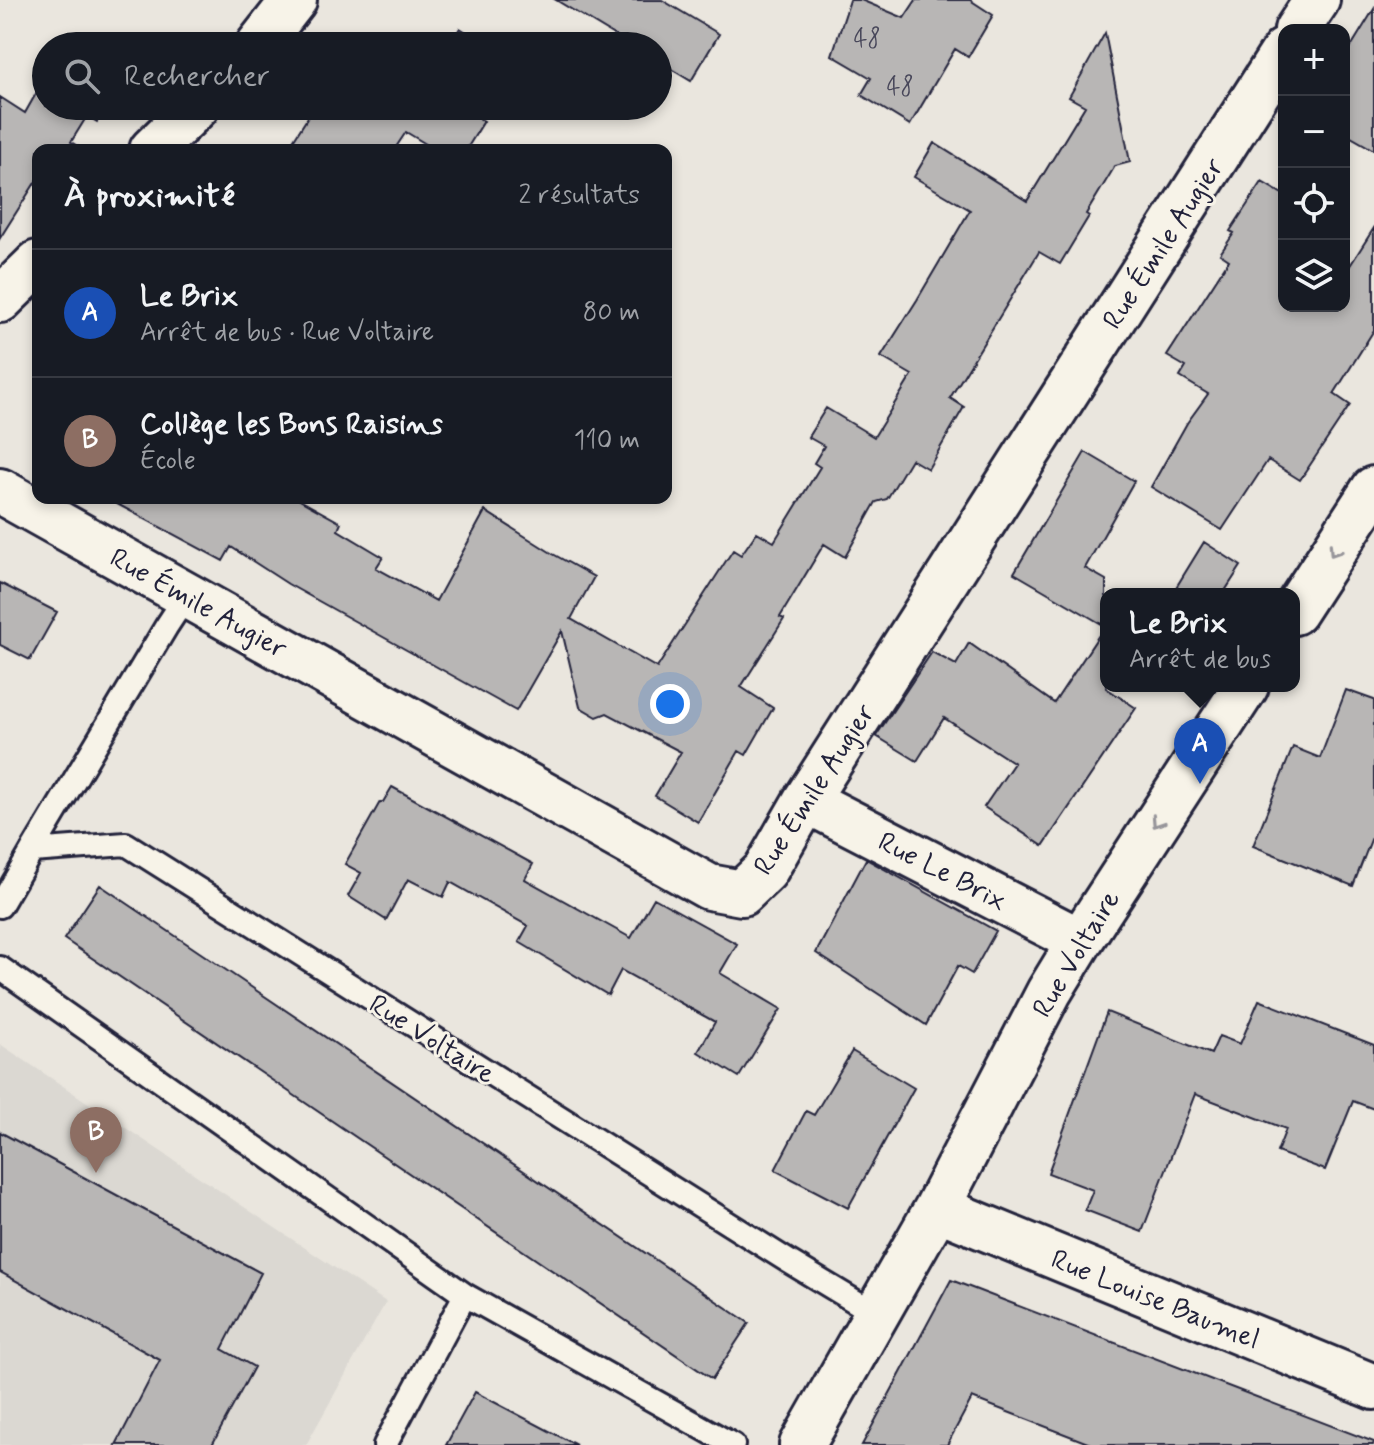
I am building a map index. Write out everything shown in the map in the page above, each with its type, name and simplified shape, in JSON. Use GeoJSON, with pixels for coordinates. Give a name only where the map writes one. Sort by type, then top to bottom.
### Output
{"type":"FeatureCollection","features":[{"type":"Feature","properties":{"kind":"street"},"geometry":{"type":"LineString","coordinates":[[269,32],[294,0]]}},
{"type":"Feature","properties":{"kind":"street"},"geometry":{"type":"LineString","coordinates":[[1301,24],[1317,0]]}},
{"type":"Feature","properties":{"kind":"street","name":"Rue Émile Augier"},"geometry":{"type":"LineString","coordinates":[[0,491],[709,887],[742,893],[765,871],[806,800],[1278,60]]}},
{"type":"Feature","properties":{"kind":"street"},"geometry":{"type":"LineString","coordinates":[[158,144],[183,120]]}},
{"type":"Feature","properties":{"kind":"street"},"geometry":{"type":"LineString","coordinates":[[0,300],[32,269]]}},
{"type":"Feature","properties":{"kind":"street"},"geometry":{"type":"LineString","coordinates":[[1300,603],[1374,489]]}},
{"type":"Feature","properties":{"kind":"street","name":"Rue Voltaire"},"geometry":{"type":"LineString","coordinates":[[802,1445],[937,1208],[1042,1006],[1080,941],[1242,692]]}},
{"type":"Feature","properties":{"kind":"street","name":"Rue Le Brix"},"geometry":{"type":"LineString","coordinates":[[806,800],[1080,941]]}},
{"type":"Feature","properties":{"kind":"street","name":"Rue Louise Baumel"},"geometry":{"type":"LineString","coordinates":[[937,1208],[1374,1387]]}},
{"type":"Feature","properties":{"kind":"lane"},"geometry":{"type":"LineString","coordinates":[[0,906],[187,595]]}},
{"type":"Feature","properties":{"kind":"lane","name":"Rue Voltaire"},"geometry":{"type":"LineString","coordinates":[[32,851],[126,844],[876,1314]]}},
{"type":"Feature","properties":{"kind":"lane"},"geometry":{"type":"LineString","coordinates":[[0,968],[465,1295],[733,1445]]}},
{"type":"Feature","properties":{"kind":"lane"},"geometry":{"type":"LineString","coordinates":[[385,1445],[465,1295]]}},
{"type":"Feature","properties":{"kind":"shaded area"},"geometry":{"type":"Polygon","coordinates":[[[0,1044],[386,1302],[306,1445],[0,1445],[0,1044]]]}},
{"type":"Feature","properties":{"kind":"building"},"geometry":{"type":"Polygon","coordinates":[[[556,0],[662,0],[719,34],[691,81],[672,69],[672,32],[609,32],[556,0]]]}},
{"type":"Feature","properties":{"kind":"building"},"geometry":{"type":"Polygon","coordinates":[[[850,0],[861,0],[904,18],[916,0],[970,0],[993,15],[968,57],[955,49],[910,125],[861,95],[871,78],[832,55],[850,0]]]}},
{"type":"Feature","properties":{"kind":"building"},"geometry":{"type":"Polygon","coordinates":[[[1374,9],[1374,150],[1350,136],[1350,48],[1374,9]]]}},
{"type":"Feature","properties":{"kind":"building"},"geometry":{"type":"Polygon","coordinates":[[[1105,33],[1130,162],[1115,166],[1060,264],[1039,252],[950,398],[964,407],[928,469],[911,459],[887,499],[876,502],[845,557],[824,544],[780,617],[784,619],[741,687],[773,708],[746,755],[739,751],[698,822],[655,796],[681,752],[607,713],[597,717],[580,707],[562,631],[516,711],[288,584],[231,547],[223,561],[117,504],[307,504],[341,523],[338,530],[383,557],[376,568],[436,601],[485,511],[594,577],[571,619],[657,668],[733,550],[741,555],[757,532],[774,542],[820,467],[814,463],[824,446],[808,437],[826,408],[874,437],[912,375],[881,357],[970,210],[914,177],[934,143],[1027,201],[1085,106],[1069,97],[1105,33]]]}},
{"type":"Feature","properties":{"kind":"building"},"geometry":{"type":"Polygon","coordinates":[[[0,97],[25,113],[32,101],[32,120],[85,120],[71,142],[74,144],[32,144],[32,187],[0,238],[0,97]]]}},
{"type":"Feature","properties":{"kind":"building"},"geometry":{"type":"Polygon","coordinates":[[[306,120],[484,121],[470,144],[426,144],[406,132],[398,144],[291,144],[306,120]]]}},
{"type":"Feature","properties":{"kind":"building"},"geometry":{"type":"Polygon","coordinates":[[[1262,182],[1278,191],[1278,312],[1350,312],[1350,266],[1374,228],[1374,330],[1334,394],[1350,405],[1300,480],[1268,460],[1222,530],[1151,487],[1187,423],[1208,394],[1180,377],[1186,367],[1167,356],[1229,260],[1220,254],[1234,233],[1230,231],[1262,182]]]}},
{"type":"Feature","properties":{"kind":"building"},"geometry":{"type":"Polygon","coordinates":[[[1085,452],[1134,481],[1085,568],[1106,580],[1106,588],[1100,588],[1100,623],[1014,573],[1085,452]]]}},
{"type":"Feature","properties":{"kind":"building"},"geometry":{"type":"Polygon","coordinates":[[[1204,542],[1241,566],[1227,588],[1176,588],[1204,542]]]}},
{"type":"Feature","properties":{"kind":"building"},"geometry":{"type":"Polygon","coordinates":[[[0,583],[57,612],[30,660],[0,645],[0,583]]]}},
{"type":"Feature","properties":{"kind":"building"},"geometry":{"type":"Polygon","coordinates":[[[1100,634],[1100,692],[1112,692],[1136,708],[1043,846],[984,807],[1014,763],[944,718],[917,761],[876,736],[932,652],[956,665],[969,643],[1054,703],[1100,634]]]}},
{"type":"Feature","properties":{"kind":"building"},"geometry":{"type":"Polygon","coordinates":[[[1346,690],[1374,700],[1374,832],[1353,886],[1253,846],[1293,747],[1320,758],[1346,690]]]}},
{"type":"Feature","properties":{"kind":"building"},"geometry":{"type":"Polygon","coordinates":[[[392,787],[533,864],[525,879],[631,938],[654,898],[737,944],[720,973],[781,1009],[739,1077],[698,1052],[715,1022],[621,970],[608,995],[519,942],[528,926],[450,882],[443,897],[408,879],[386,920],[348,896],[361,873],[345,864],[380,802],[392,787]]]}},
{"type":"Feature","properties":{"kind":"building"},"geometry":{"type":"Polygon","coordinates":[[[866,859],[996,931],[972,974],[958,966],[926,1025],[816,953],[866,859]]]}},
{"type":"Feature","properties":{"kind":"building"},"geometry":{"type":"Polygon","coordinates":[[[100,885],[749,1323],[712,1379],[64,939],[100,885]]]}},
{"type":"Feature","properties":{"kind":"building"},"geometry":{"type":"Polygon","coordinates":[[[1259,1000],[1374,1045],[1374,1109],[1353,1101],[1325,1170],[1277,1152],[1286,1129],[1195,1094],[1142,1232],[1085,1210],[1093,1190],[1048,1173],[1107,1012],[1211,1054],[1219,1036],[1240,1044],[1259,1000]]]}},
{"type":"Feature","properties":{"kind":"building"},"geometry":{"type":"Polygon","coordinates":[[[852,1051],[914,1088],[848,1208],[775,1170],[806,1111],[814,1115],[852,1051]]]}},
{"type":"Feature","properties":{"kind":"building"},"geometry":{"type":"Polygon","coordinates":[[[0,1132],[261,1273],[222,1349],[254,1367],[212,1445],[116,1445],[160,1360],[0,1272],[0,1132]]]}},
{"type":"Feature","properties":{"kind":"building"},"geometry":{"type":"Polygon","coordinates":[[[951,1280],[1374,1442],[1373,1445],[1093,1445],[972,1398],[947,1445],[862,1445],[951,1280]]]}},
{"type":"Feature","properties":{"kind":"building"},"geometry":{"type":"Polygon","coordinates":[[[475,1392],[576,1445],[446,1445],[475,1392]]]}},
{"type":"Feature","properties":{"kind":"place","name":"Le Brix"},"geometry":{"type":"Point","coordinates":[1200,784]}},
{"type":"Feature","properties":{"kind":"place","name":"Collège les Bons Raisins"},"geometry":{"type":"Point","coordinates":[96,1173]}}]}
